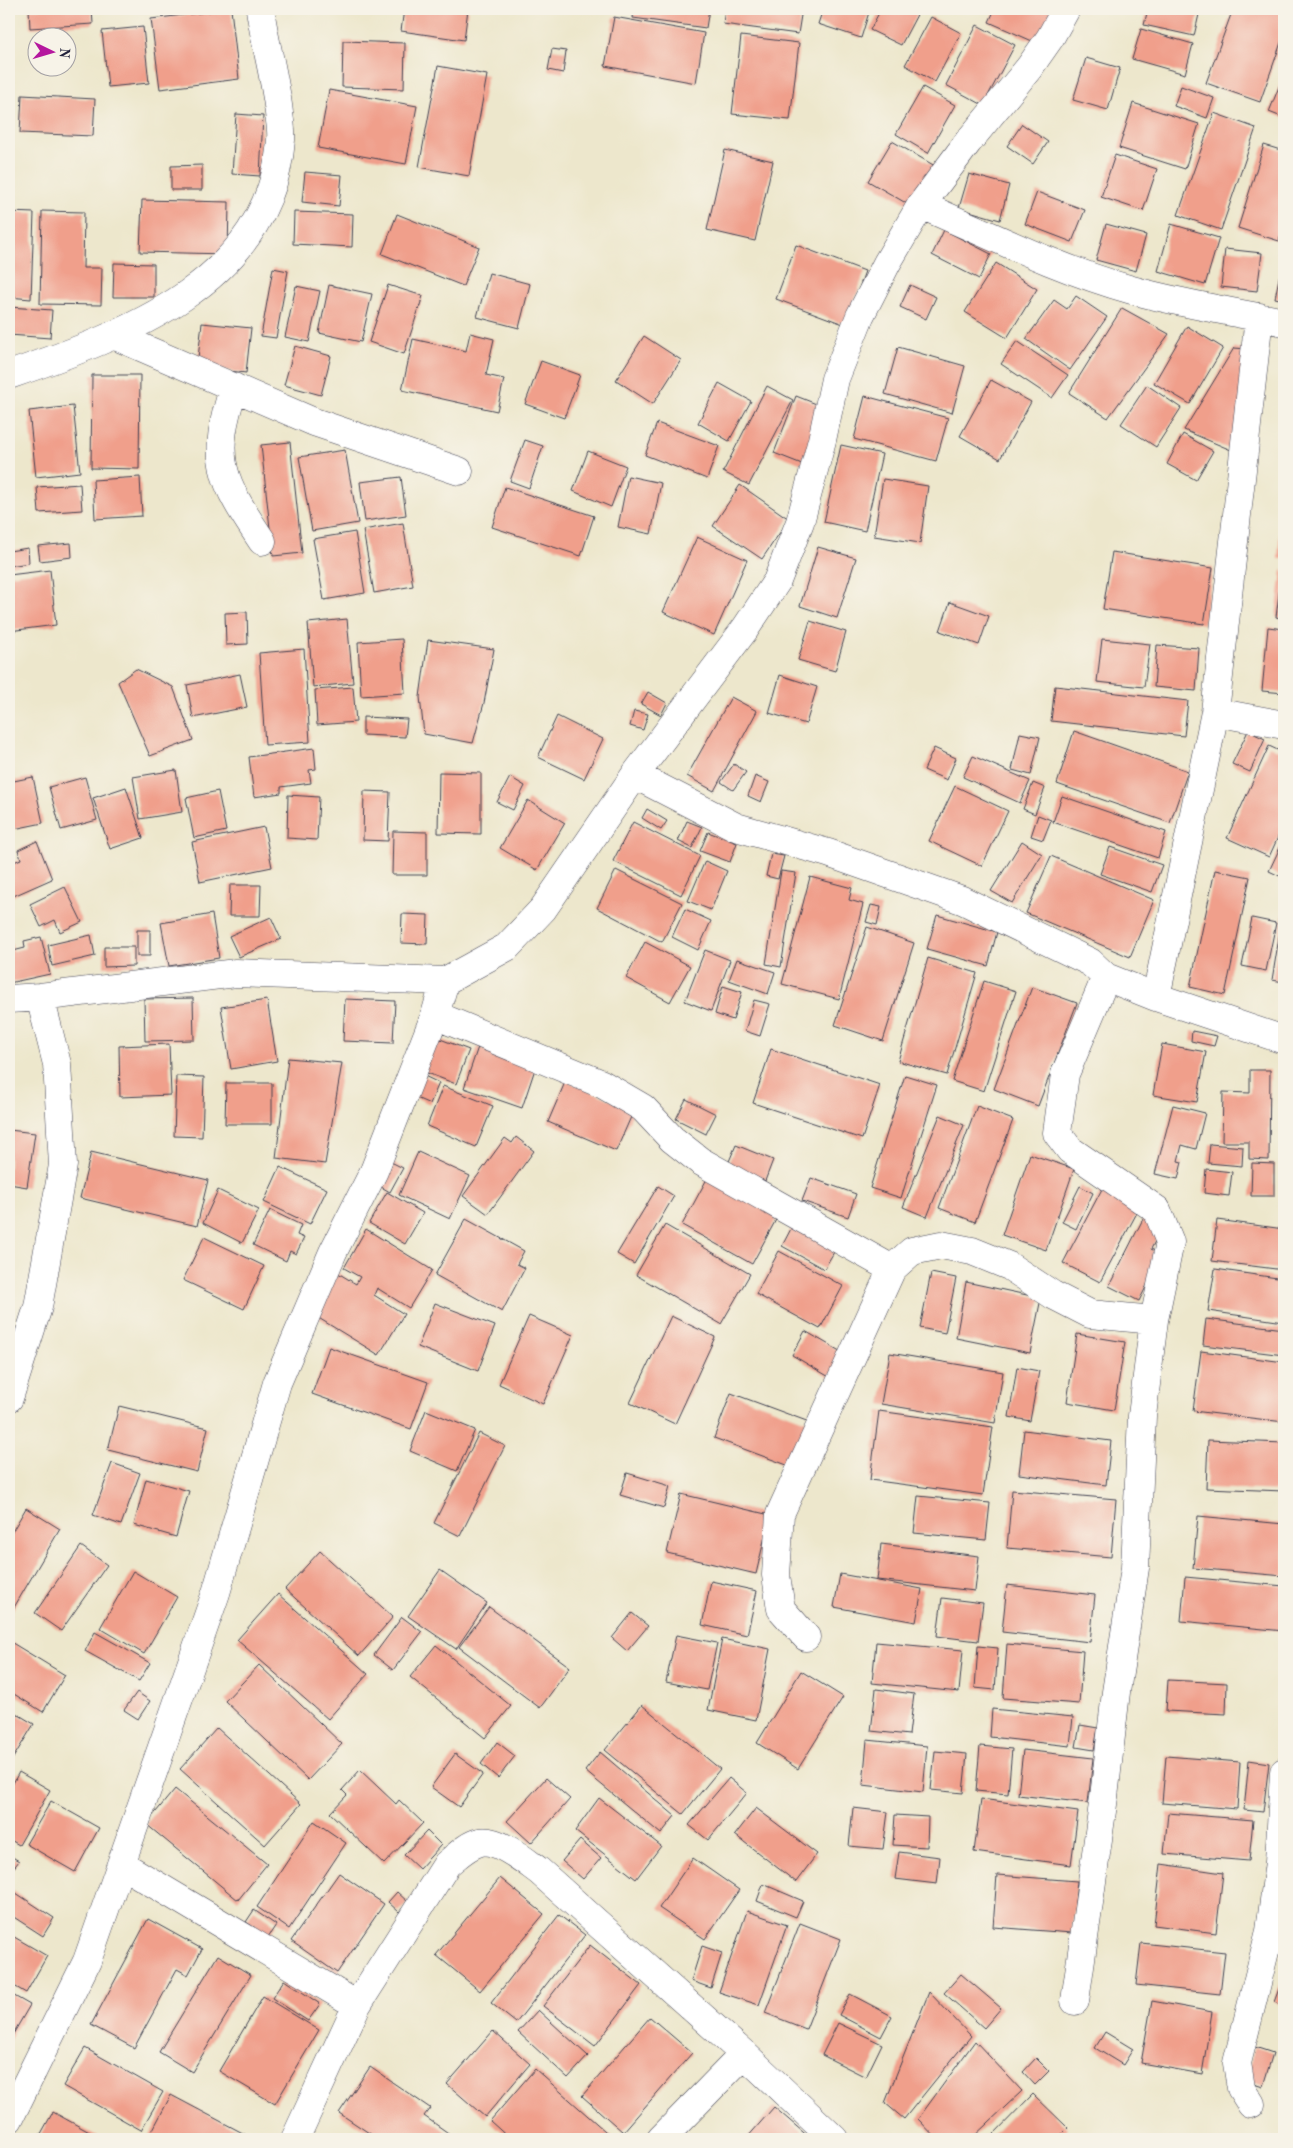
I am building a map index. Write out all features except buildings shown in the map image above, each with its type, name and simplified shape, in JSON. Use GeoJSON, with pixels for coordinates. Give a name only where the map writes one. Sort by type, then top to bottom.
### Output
{"type":"FeatureCollection","features":[{"type":"Feature","properties":{"kind":"street"},"geometry":{"type":"LineString","coordinates":[[9,375],[83,350],[184,298],[218,269],[243,242],[262,211],[276,176],[281,138],[275,80],[260,9]]}},
{"type":"Feature","properties":{"kind":"street"},"geometry":{"type":"LineString","coordinates":[[9,999],[40,998],[236,973],[445,981],[507,947],[543,909],[635,775],[744,629],[777,581],[800,522],[822,440],[835,378],[860,316],[887,263],[921,206],[968,142],[1029,68],[1050,38],[1066,9]]}},
{"type":"Feature","properties":{"kind":"street"},"geometry":{"type":"LineString","coordinates":[[921,206],[1084,275],[1132,290],[1198,306],[1271,319],[1215,712],[1156,997]]}},
{"type":"Feature","properties":{"kind":"street"},"geometry":{"type":"LineString","coordinates":[[113,335],[314,422],[459,472]]}},
{"type":"Feature","properties":{"kind":"street"},"geometry":{"type":"LineString","coordinates":[[234,387],[224,416],[220,443],[224,475],[238,506],[262,541]]}},
{"type":"Feature","properties":{"kind":"street"},"geometry":{"type":"LineString","coordinates":[[1215,712],[1284,725]]}},
{"type":"Feature","properties":{"kind":"street"},"geometry":{"type":"LineString","coordinates":[[635,775],[736,827],[828,853],[962,900],[1090,962],[1106,977],[1156,997],[1284,1040]]}},
{"type":"Feature","properties":{"kind":"street"},"geometry":{"type":"LineString","coordinates":[[1075,2001],[1104,1797],[1116,1692],[1135,1568],[1142,1416],[1154,1320],[1170,1242],[1157,1210],[1070,1150],[1057,1133],[1065,1074],[1106,977]]}},
{"type":"Feature","properties":{"kind":"street"},"geometry":{"type":"LineString","coordinates":[[9,2119],[87,1961],[216,1593],[277,1384],[333,1252],[374,1171],[435,1015],[445,981]]}},
{"type":"Feature","properties":{"kind":"street"},"geometry":{"type":"LineString","coordinates":[[9,1398],[38,1307],[63,1165],[57,1064],[40,998]]}},
{"type":"Feature","properties":{"kind":"street"},"geometry":{"type":"LineString","coordinates":[[435,1015],[602,1084],[643,1108],[672,1139],[700,1161],[892,1270]]}},
{"type":"Feature","properties":{"kind":"street"},"geometry":{"type":"LineString","coordinates":[[806,1637],[781,1609],[776,1575],[780,1514],[892,1270],[912,1251],[941,1245],[972,1251],[1009,1266],[1053,1295],[1090,1314],[1154,1320]]}},
{"type":"Feature","properties":{"kind":"street"},"geometry":{"type":"LineString","coordinates":[[1251,2104],[1241,2088],[1237,2063],[1270,1931],[1279,1862],[1284,1772]]}},
{"type":"Feature","properties":{"kind":"street"},"geometry":{"type":"LineString","coordinates":[[295,2139],[357,2005],[447,1864],[466,1849],[481,1842],[506,1848],[539,1871],[744,2054],[834,2139]]}},
{"type":"Feature","properties":{"kind":"street"},"geometry":{"type":"LineString","coordinates":[[121,1864],[357,2005]]}},
{"type":"Feature","properties":{"kind":"street"},"geometry":{"type":"LineString","coordinates":[[661,2139],[744,2054]]}}]}
